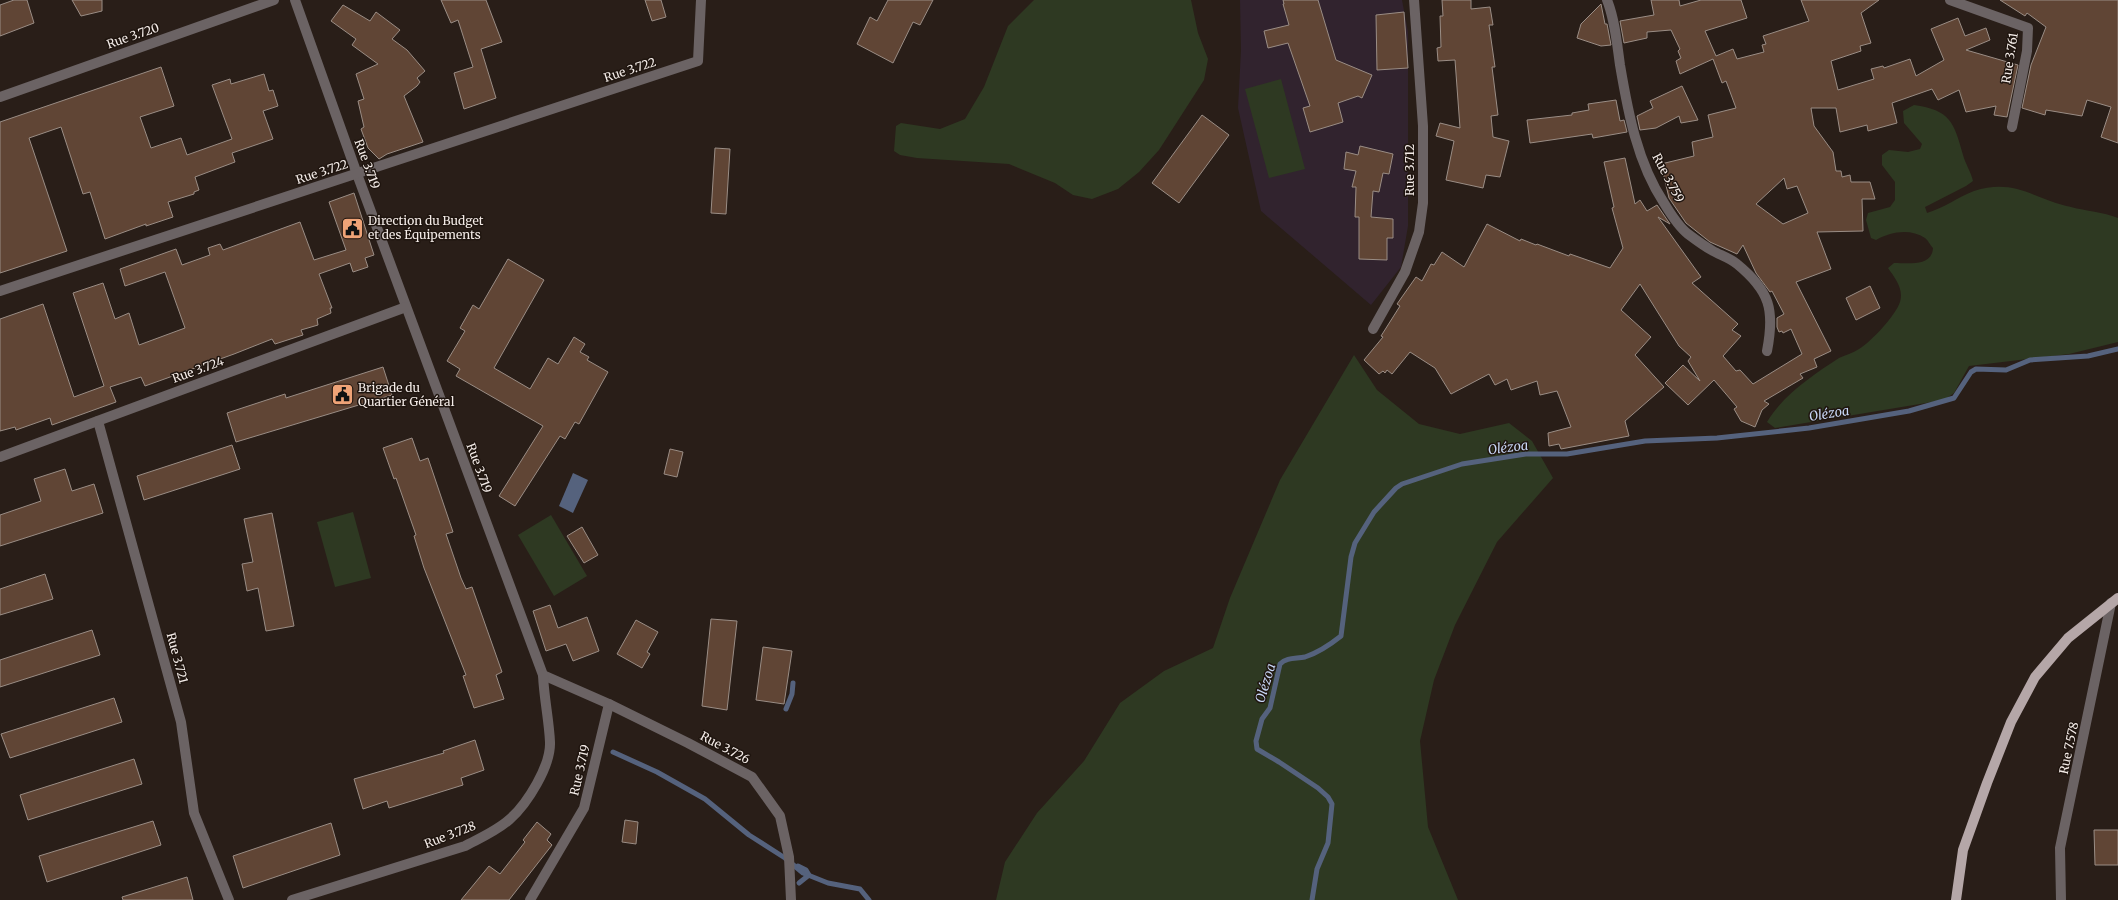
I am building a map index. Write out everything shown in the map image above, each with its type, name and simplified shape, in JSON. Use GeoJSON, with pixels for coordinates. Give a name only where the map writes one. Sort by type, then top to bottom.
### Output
{"type":"FeatureCollection","features":[{"type":"Feature","properties":{"kind":"main road"},"geometry":{"type":"LineString","coordinates":[[1956,900],[1963,850],[1986,783],[2011,722],[2031,683],[2068,638],[2115,601]]}},
{"type":"Feature","properties":{"kind":"street","name":"Rue 3.720"},"geometry":{"type":"LineString","coordinates":[[0,97],[274,0]]}},
{"type":"Feature","properties":{"kind":"street","name":"Rue 3.719"},"geometry":{"type":"LineString","coordinates":[[295,0],[356,174],[543,675]]}},
{"type":"Feature","properties":{"kind":"street","name":"Rue 3.722"},"geometry":{"type":"LineString","coordinates":[[0,291],[698,62],[701,0]]}},
{"type":"Feature","properties":{"kind":"street","name":"Rue 3.712"},"geometry":{"type":"LineString","coordinates":[[1373,329],[1405,272],[1419,232],[1423,203],[1423,126],[1414,0]]}},
{"type":"Feature","properties":{"kind":"street","name":"Rue 3.759"},"geometry":{"type":"LineString","coordinates":[[1607,0],[1615,31],[1632,124],[1651,178],[1663,202],[1686,233],[1711,250],[1736,263],[1756,283],[1768,299],[1772,316],[1767,351]]}},
{"type":"Feature","properties":{"kind":"street","name":"Rue 3.761"},"geometry":{"type":"LineString","coordinates":[[1950,0],[2028,28],[2027,51],[2012,127]]}},
{"type":"Feature","properties":{"kind":"street","name":"Rue 3.724"},"geometry":{"type":"LineString","coordinates":[[0,458],[406,307]]}},
{"type":"Feature","properties":{"kind":"street","name":"Rue 3.721"},"geometry":{"type":"LineString","coordinates":[[98,421],[181,722],[194,813],[229,900]]}},
{"type":"Feature","properties":{"kind":"street","name":"Rue 7.578"},"geometry":{"type":"LineString","coordinates":[[2061,900],[2060,848],[2115,601]]}},
{"type":"Feature","properties":{"kind":"street"},"geometry":{"type":"LineString","coordinates":[[543,675],[609,704]]}},
{"type":"Feature","properties":{"kind":"street","name":"Rue 3.728"},"geometry":{"type":"LineString","coordinates":[[292,900],[465,846],[510,820],[529,797],[542,776],[550,744],[543,675]]}},
{"type":"Feature","properties":{"kind":"street","name":"Rue 3.719"},"geometry":{"type":"LineString","coordinates":[[530,900],[584,808],[609,704]]}},
{"type":"Feature","properties":{"kind":"street","name":"Rue 3.726"},"geometry":{"type":"LineString","coordinates":[[609,704],[688,743],[752,778],[780,816],[788,857],[791,900]]}},
{"type":"Feature","properties":{"kind":"shaded area"},"geometry":{"type":"Polygon","coordinates":[[[1240,0],[1402,0],[1408,32],[1408,226],[1401,267],[1371,305],[1261,211],[1238,108],[1241,50],[1240,0]]]}},
{"type":"Feature","properties":{"kind":"green space"},"geometry":{"type":"Polygon","coordinates":[[[1034,0],[1191,0],[1198,33],[1208,59],[1204,80],[1159,150],[1139,172],[1118,189],[1092,199],[1073,195],[1055,183],[1009,164],[917,158],[900,155],[894,151],[896,126],[901,123],[940,129],[965,119],[984,87],[1008,26],[1034,0]]]}},
{"type":"Feature","properties":{"kind":"green space"},"geometry":{"type":"Polygon","coordinates":[[[1281,79],[1305,169],[1269,178],[1245,89],[1281,79]]]}},
{"type":"Feature","properties":{"kind":"green space"},"geometry":{"type":"Polygon","coordinates":[[[1914,105],[1936,110],[1949,120],[1957,134],[1973,181],[1925,207],[1927,213],[1974,191],[2001,187],[2013,188],[2058,203],[2118,218],[2118,342],[2069,354],[1969,366],[1954,393],[1944,400],[1775,428],[1767,422],[1781,403],[1790,394],[1839,358],[1864,346],[1894,314],[1900,302],[1901,293],[1898,284],[1888,268],[1894,263],[1918,263],[1924,261],[1932,254],[1933,248],[1927,240],[1913,233],[1894,233],[1876,240],[1871,238],[1866,220],[1868,213],[1890,207],[1895,200],[1895,182],[1882,165],[1882,155],[1889,150],[1908,152],[1920,149],[1922,144],[1904,123],[1903,111],[1914,105]]]}},
{"type":"Feature","properties":{"kind":"green space"},"geometry":{"type":"Polygon","coordinates":[[[1354,355],[1377,390],[1419,424],[1460,434],[1509,423],[1532,441],[1553,478],[1497,542],[1455,625],[1434,680],[1420,741],[1428,827],[1458,900],[996,900],[1005,862],[1037,813],[1084,761],[1120,703],[1164,671],[1213,648],[1230,598],[1280,480],[1354,355]]]}},
{"type":"Feature","properties":{"kind":"green space"},"geometry":{"type":"Polygon","coordinates":[[[353,512],[371,578],[335,587],[317,522],[353,512]]]}},
{"type":"Feature","properties":{"kind":"green space"},"geometry":{"type":"Polygon","coordinates":[[[551,515],[587,576],[554,596],[518,535],[551,515]]]}},
{"type":"Feature","properties":{"kind":"water"},"geometry":{"type":"Polygon","coordinates":[[[573,473],[588,480],[573,513],[559,506],[573,473]]]}},
{"type":"Feature","properties":{"kind":"building"},"geometry":{"type":"Polygon","coordinates":[[[14,0],[27,0],[34,23],[0,36],[0,5],[14,0]]]}},
{"type":"Feature","properties":{"kind":"building"},"geometry":{"type":"Polygon","coordinates":[[[72,0],[102,0],[102,11],[81,16],[72,0]]]}},
{"type":"Feature","properties":{"kind":"building"},"geometry":{"type":"Polygon","coordinates":[[[441,0],[486,0],[502,42],[481,49],[496,98],[464,109],[454,73],[473,67],[458,20],[451,23],[441,0]]]}},
{"type":"Feature","properties":{"kind":"building"},"geometry":{"type":"Polygon","coordinates":[[[645,0],[661,0],[666,17],[652,21],[645,0]]]}},
{"type":"Feature","properties":{"kind":"building"},"geometry":{"type":"Polygon","coordinates":[[[888,0],[933,0],[920,25],[913,22],[893,63],[857,44],[870,17],[877,21],[888,0]]]}},
{"type":"Feature","properties":{"kind":"building"},"geometry":{"type":"Polygon","coordinates":[[[1283,0],[1318,0],[1336,60],[1372,75],[1362,98],[1358,96],[1338,103],[1343,122],[1310,132],[1303,108],[1310,106],[1288,43],[1268,48],[1264,31],[1289,25],[1283,0]]]}},
{"type":"Feature","properties":{"kind":"building"},"geometry":{"type":"Polygon","coordinates":[[[1442,0],[1471,0],[1471,9],[1490,7],[1493,25],[1489,25],[1495,67],[1492,67],[1498,115],[1491,116],[1493,137],[1509,141],[1500,177],[1486,175],[1483,188],[1446,180],[1454,141],[1436,136],[1440,123],[1460,128],[1455,60],[1438,61],[1437,48],[1441,47],[1440,16],[1443,16],[1442,0]]]}},
{"type":"Feature","properties":{"kind":"building"},"geometry":{"type":"Polygon","coordinates":[[[1651,0],[1679,0],[1680,6],[1701,0],[1741,0],[1747,18],[1705,31],[1716,56],[1733,49],[1737,59],[1764,52],[1762,45],[1766,44],[1763,36],[1809,21],[1801,0],[1879,0],[1861,13],[1871,43],[1860,46],[1861,51],[1831,61],[1838,90],[1874,79],[1871,69],[1883,66],[1884,68],[1910,59],[1916,76],[1944,60],[1931,29],[1958,18],[1965,36],[1986,28],[1990,40],[1966,50],[2018,65],[2007,117],[1994,115],[1996,106],[1966,112],[1959,90],[1938,100],[1932,89],[1892,103],[1897,123],[1868,131],[1867,125],[1840,132],[1836,108],[1811,108],[1814,126],[1833,152],[1836,171],[1841,171],[1842,177],[1850,175],[1851,182],[1870,182],[1875,199],[1862,199],[1863,231],[1817,232],[1831,269],[1796,282],[1831,351],[1814,359],[1817,367],[1800,374],[1803,378],[1764,401],[1769,404],[1762,410],[1755,427],[1741,421],[1734,409],[1737,407],[1714,380],[1688,405],[1665,383],[1683,365],[1700,381],[1688,361],[1691,357],[1679,346],[1640,284],[1621,310],[1651,337],[1635,355],[1664,387],[1625,421],[1629,436],[1561,449],[1559,444],[1549,446],[1548,433],[1571,427],[1557,391],[1540,395],[1537,381],[1511,390],[1507,379],[1495,385],[1489,374],[1451,394],[1435,368],[1410,352],[1392,374],[1387,370],[1385,373],[1383,371],[1379,374],[1364,360],[1383,337],[1381,336],[1400,306],[1397,304],[1416,277],[1422,281],[1431,264],[1434,265],[1442,252],[1464,267],[1487,224],[1520,241],[1521,239],[1569,256],[1570,254],[1610,268],[1623,248],[1612,208],[1614,207],[1604,162],[1625,158],[1635,204],[1640,200],[1647,211],[1657,205],[1670,224],[1658,217],[1701,277],[1692,283],[1738,324],[1732,330],[1741,336],[1723,356],[1736,371],[1740,370],[1753,384],[1802,354],[1791,329],[1783,333],[1782,331],[1779,332],[1777,327],[1777,318],[1784,314],[1772,291],[1770,292],[1756,273],[1743,245],[1737,254],[1710,242],[1686,223],[1669,198],[1661,164],[1694,156],[1692,142],[1713,137],[1708,115],[1736,108],[1726,81],[1722,83],[1713,59],[1680,74],[1676,61],[1681,58],[1678,51],[1680,49],[1671,30],[1647,32],[1647,38],[1624,43],[1620,21],[1654,15],[1651,0]],[[1784,178],[1756,204],[1783,224],[1808,213],[1797,186],[1787,189],[1784,178]]]}},
{"type":"Feature","properties":{"kind":"building"},"geometry":{"type":"Polygon","coordinates":[[[2000,0],[2118,0],[2118,143],[2101,137],[2111,107],[2087,100],[2082,116],[2046,110],[2045,115],[2022,108],[2031,65],[2046,27],[2027,13],[2025,16],[2000,0]]]}},
{"type":"Feature","properties":{"kind":"building"},"geometry":{"type":"Polygon","coordinates":[[[1601,4],[1611,45],[1601,46],[1577,38],[1581,24],[1601,4]]]}},
{"type":"Feature","properties":{"kind":"building"},"geometry":{"type":"Polygon","coordinates":[[[343,5],[370,21],[376,12],[400,30],[392,39],[407,50],[425,71],[417,78],[420,82],[417,86],[404,96],[423,142],[387,154],[379,159],[368,148],[361,129],[364,127],[358,101],[364,99],[356,74],[378,64],[352,45],[356,39],[331,21],[343,5]]]}},
{"type":"Feature","properties":{"kind":"building"},"geometry":{"type":"Polygon","coordinates":[[[1404,12],[1408,68],[1377,70],[1376,15],[1404,12]]]}},
{"type":"Feature","properties":{"kind":"building"},"geometry":{"type":"Polygon","coordinates":[[[161,67],[174,106],[140,117],[151,148],[181,138],[187,155],[232,139],[212,85],[230,79],[231,84],[264,74],[269,91],[273,90],[278,106],[263,111],[273,139],[232,153],[235,162],[195,177],[199,190],[194,192],[194,194],[168,202],[173,217],[146,226],[146,224],[105,239],[90,192],[83,194],[61,127],[29,138],[67,251],[0,273],[0,122],[161,67]]]}},
{"type":"Feature","properties":{"kind":"building"},"geometry":{"type":"Polygon","coordinates":[[[1682,86],[1698,120],[1681,123],[1679,116],[1656,128],[1640,130],[1637,116],[1653,108],[1650,101],[1682,86]]]}},
{"type":"Feature","properties":{"kind":"building"},"geometry":{"type":"Polygon","coordinates":[[[1616,100],[1620,121],[1624,120],[1627,132],[1593,138],[1592,134],[1530,143],[1527,120],[1572,115],[1572,113],[1589,110],[1588,104],[1616,100]]]}},
{"type":"Feature","properties":{"kind":"building"},"geometry":{"type":"Polygon","coordinates":[[[1202,115],[1229,135],[1179,203],[1152,183],[1202,115]]]}},
{"type":"Feature","properties":{"kind":"building"},"geometry":{"type":"Polygon","coordinates":[[[1360,146],[1393,154],[1389,174],[1383,173],[1379,192],[1373,191],[1371,217],[1393,219],[1393,238],[1387,238],[1387,260],[1359,259],[1359,217],[1355,217],[1356,187],[1352,187],[1356,171],[1344,169],[1346,152],[1358,155],[1360,146]]]}},
{"type":"Feature","properties":{"kind":"building"},"geometry":{"type":"Polygon","coordinates":[[[715,148],[730,149],[726,214],[711,213],[715,148]]]}},
{"type":"Feature","properties":{"kind":"building"},"geometry":{"type":"Polygon","coordinates":[[[354,193],[374,255],[365,258],[368,267],[353,272],[350,263],[319,274],[332,308],[330,308],[331,313],[317,319],[318,325],[301,330],[303,335],[275,344],[272,339],[145,386],[141,377],[110,387],[116,402],[52,425],[50,418],[16,430],[15,427],[0,431],[0,319],[43,304],[74,397],[104,386],[73,293],[103,283],[115,319],[129,313],[139,345],[185,328],[165,272],[125,286],[120,269],[176,249],[182,265],[210,255],[208,248],[220,244],[223,250],[300,222],[314,260],[346,250],[329,202],[354,193]]]}},
{"type":"Feature","properties":{"kind":"building"},"geometry":{"type":"Polygon","coordinates":[[[508,259],[544,280],[494,368],[530,389],[548,358],[558,364],[574,337],[585,344],[580,352],[589,357],[587,360],[608,372],[579,424],[575,422],[565,439],[560,436],[515,506],[499,496],[543,426],[456,376],[460,369],[447,361],[465,331],[460,328],[473,305],[479,309],[508,259]]]}},
{"type":"Feature","properties":{"kind":"building"},"geometry":{"type":"Polygon","coordinates":[[[1870,286],[1880,308],[1856,320],[1846,298],[1870,286]]]}},
{"type":"Feature","properties":{"kind":"building"},"geometry":{"type":"Polygon","coordinates":[[[383,367],[392,395],[236,442],[227,413],[285,394],[286,398],[383,367]]]}},
{"type":"Feature","properties":{"kind":"building"},"geometry":{"type":"Polygon","coordinates":[[[412,438],[420,461],[428,458],[453,532],[446,534],[461,578],[466,589],[472,587],[502,672],[496,675],[504,699],[474,708],[463,676],[466,675],[424,568],[414,536],[416,535],[396,478],[394,479],[383,448],[412,438]]]}},
{"type":"Feature","properties":{"kind":"building"},"geometry":{"type":"Polygon","coordinates":[[[232,445],[240,469],[144,500],[137,476],[232,445]]]}},
{"type":"Feature","properties":{"kind":"building"},"geometry":{"type":"Polygon","coordinates":[[[670,449],[683,452],[677,477],[664,474],[670,449]]]}},
{"type":"Feature","properties":{"kind":"building"},"geometry":{"type":"Polygon","coordinates":[[[65,469],[72,491],[94,484],[103,513],[0,546],[0,515],[41,501],[34,479],[65,469]]]}},
{"type":"Feature","properties":{"kind":"building"},"geometry":{"type":"Polygon","coordinates":[[[272,513],[294,626],[266,631],[258,588],[247,591],[242,564],[253,562],[244,519],[272,513]]]}},
{"type":"Feature","properties":{"kind":"building"},"geometry":{"type":"Polygon","coordinates":[[[582,527],[598,555],[584,563],[567,536],[582,527]]]}},
{"type":"Feature","properties":{"kind":"building"},"geometry":{"type":"Polygon","coordinates":[[[45,574],[53,599],[0,615],[0,589],[45,574]]]}},
{"type":"Feature","properties":{"kind":"building"},"geometry":{"type":"Polygon","coordinates":[[[550,605],[558,628],[587,617],[599,651],[573,661],[566,644],[546,651],[533,611],[550,605]]]}},
{"type":"Feature","properties":{"kind":"building"},"geometry":{"type":"Polygon","coordinates":[[[711,619],[737,621],[727,710],[702,706],[711,619]]]}},
{"type":"Feature","properties":{"kind":"building"},"geometry":{"type":"Polygon","coordinates":[[[636,620],[658,632],[647,652],[650,654],[642,668],[617,654],[636,620]]]}},
{"type":"Feature","properties":{"kind":"building"},"geometry":{"type":"Polygon","coordinates":[[[92,630],[100,655],[0,687],[0,660],[92,630]]]}},
{"type":"Feature","properties":{"kind":"building"},"geometry":{"type":"Polygon","coordinates":[[[763,647],[792,651],[784,704],[756,700],[763,647]]]}},
{"type":"Feature","properties":{"kind":"building"},"geometry":{"type":"Polygon","coordinates":[[[114,698],[122,722],[10,758],[1,734],[114,698]]]}},
{"type":"Feature","properties":{"kind":"building"},"geometry":{"type":"Polygon","coordinates":[[[475,740],[484,770],[461,778],[463,785],[389,808],[387,801],[363,809],[354,779],[444,753],[443,751],[475,740]]]}},
{"type":"Feature","properties":{"kind":"building"},"geometry":{"type":"Polygon","coordinates":[[[134,759],[142,784],[28,820],[20,795],[134,759]]]}},
{"type":"Feature","properties":{"kind":"building"},"geometry":{"type":"Polygon","coordinates":[[[625,820],[638,822],[636,844],[622,842],[625,820]]]}},
{"type":"Feature","properties":{"kind":"building"},"geometry":{"type":"Polygon","coordinates":[[[153,821],[161,845],[47,882],[39,856],[153,821]]]}},
{"type":"Feature","properties":{"kind":"building"},"geometry":{"type":"Polygon","coordinates":[[[537,822],[551,834],[547,840],[552,845],[509,900],[461,900],[489,866],[500,874],[525,842],[523,840],[537,822]]]}},
{"type":"Feature","properties":{"kind":"building"},"geometry":{"type":"Polygon","coordinates":[[[331,823],[340,855],[243,888],[233,856],[331,823]]]}},
{"type":"Feature","properties":{"kind":"building"},"geometry":{"type":"Polygon","coordinates":[[[2094,830],[2118,830],[2118,865],[2095,865],[2094,830]]]}},
{"type":"Feature","properties":{"kind":"building"},"geometry":{"type":"Polygon","coordinates":[[[187,877],[193,900],[123,900],[122,897],[187,877]]]}},
{"type":"Feature","properties":{"kind":"waterway","name":"Olézoa"},"geometry":{"type":"LineString","coordinates":[[1312,900],[1317,869],[1328,843],[1332,804],[1328,797],[1318,788],[1257,749],[1256,741],[1262,719],[1270,708],[1280,664],[1289,659],[1305,657],[1314,653],[1341,636],[1351,557],[1355,543],[1374,512],[1396,488],[1402,484],[1462,464],[1526,454],[1567,454],[1645,441],[1717,438],[1809,428],[1909,411],[1954,398],[1971,372],[1976,369],[2006,370],[2030,360],[2088,356],[2118,349]]}},
{"type":"Feature","properties":{"kind":"waterway"},"geometry":{"type":"LineString","coordinates":[[786,709],[792,694],[793,683]]}},
{"type":"Feature","properties":{"kind":"waterway"},"geometry":{"type":"LineString","coordinates":[[613,752],[657,772],[705,799],[749,835],[785,858],[803,873],[828,883],[860,889],[869,900]]}},
{"type":"Feature","properties":{"kind":"waterway"},"geometry":{"type":"LineString","coordinates":[[798,866],[806,870],[809,875],[799,883]]}},
{"type":"Feature","properties":{"kind":"place","name":"Direction du Budget et des Équipements"},"geometry":{"type":"Point","coordinates":[352,228]}},
{"type":"Feature","properties":{"kind":"place","name":"Brigade du Quartier Général"},"geometry":{"type":"Point","coordinates":[342,395]}}]}
